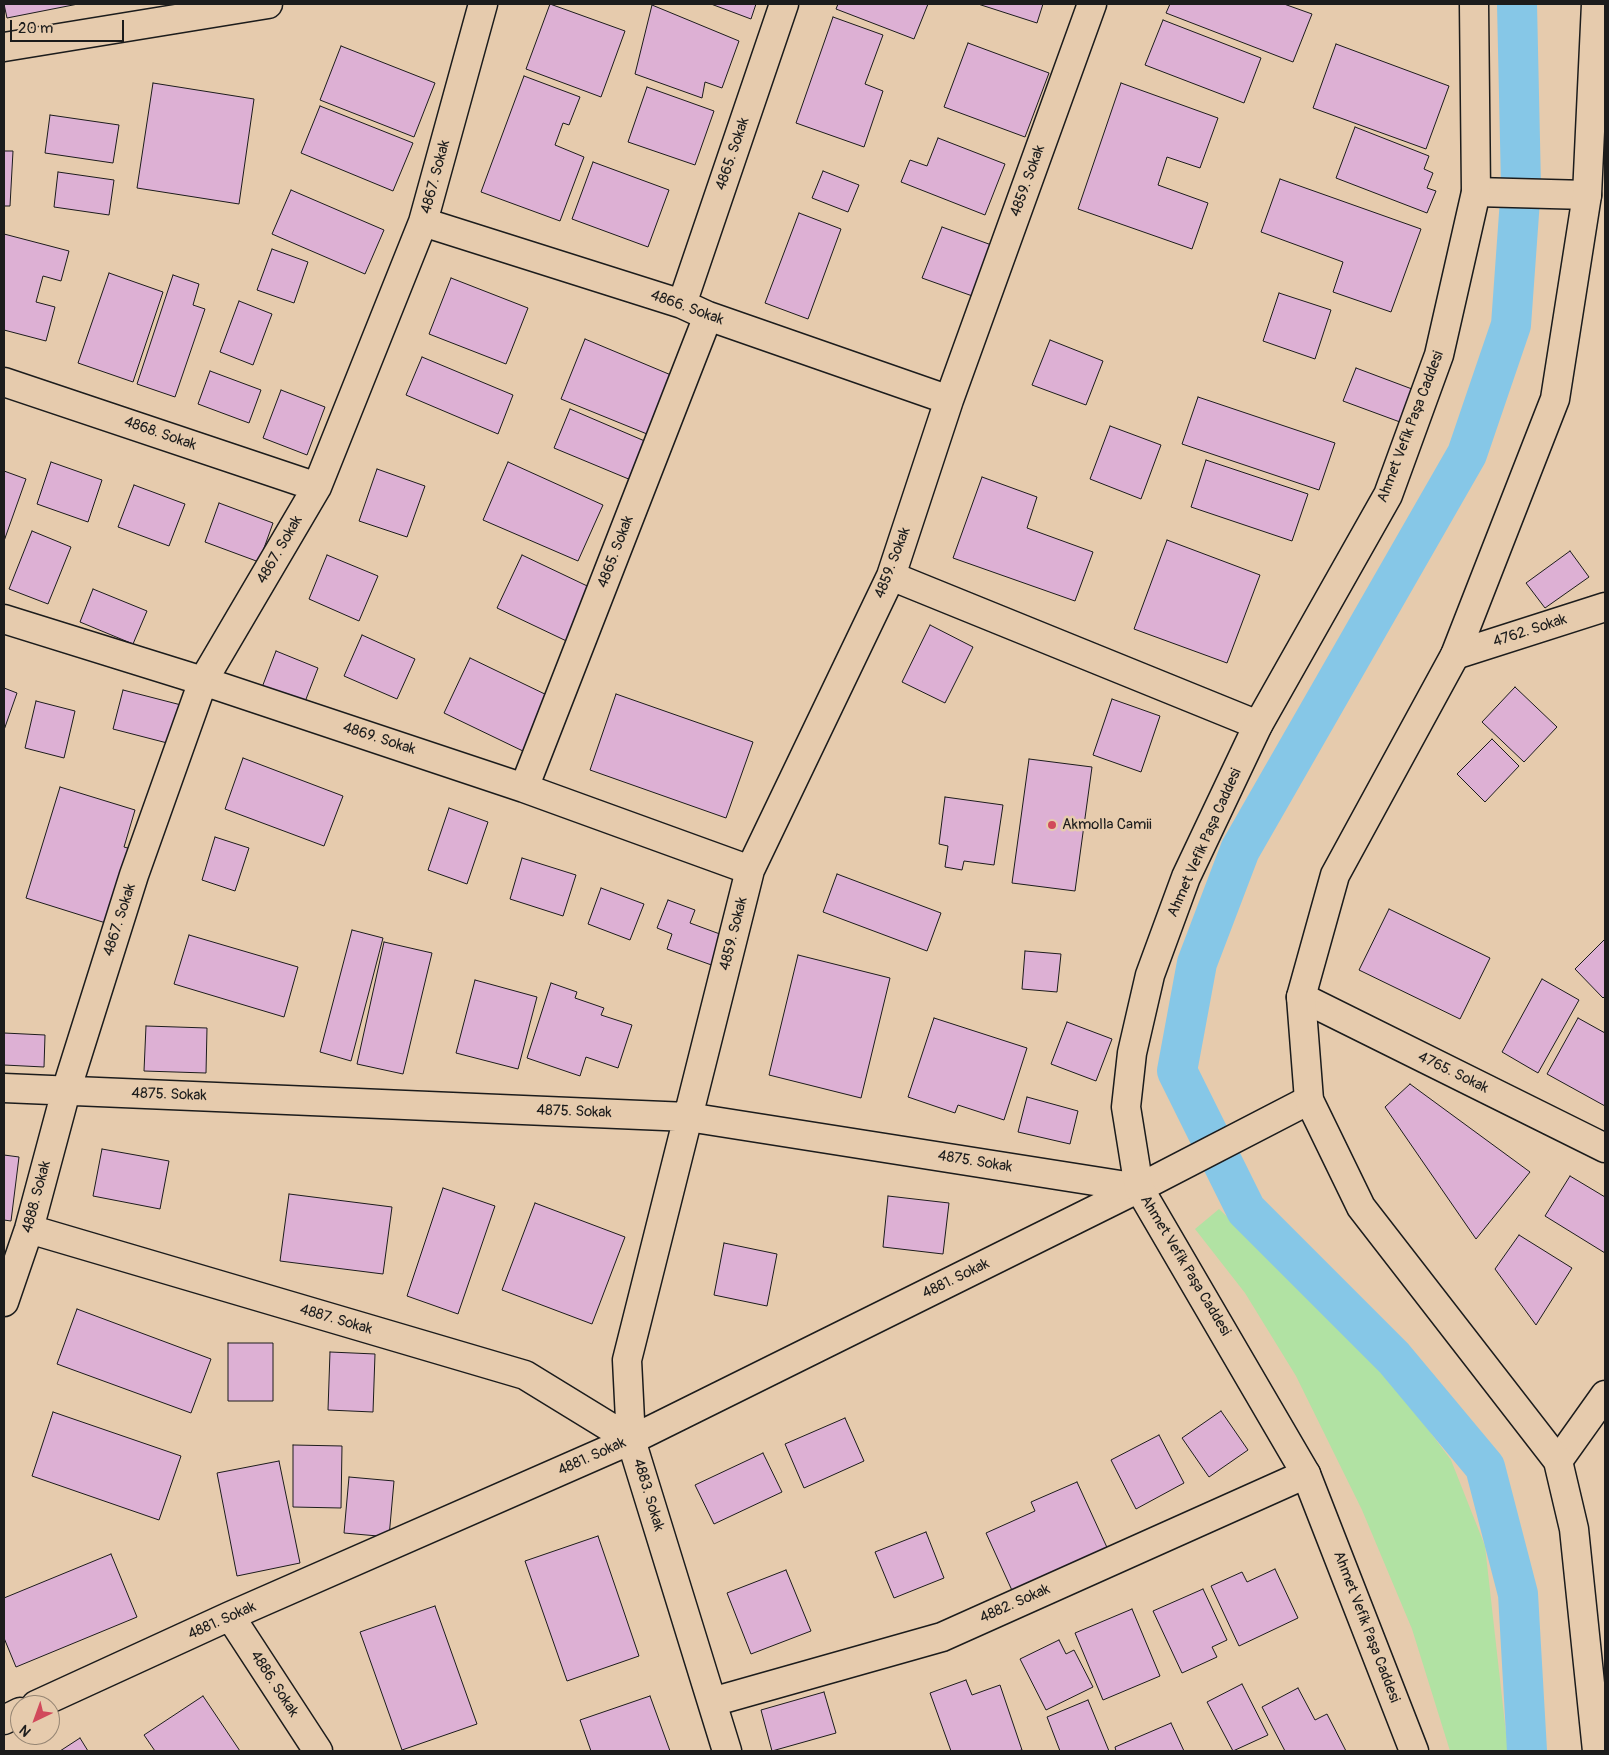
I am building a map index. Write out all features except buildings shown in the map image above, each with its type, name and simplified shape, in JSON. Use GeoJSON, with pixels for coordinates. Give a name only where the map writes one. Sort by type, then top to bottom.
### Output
{"type":"FeatureCollection","features":[{"type":"Feature","properties":{"kind":"street"},"geometry":{"type":"LineString","coordinates":[[4,47],[268,4]]}},
{"type":"Feature","properties":{"kind":"street","name":"4867. Sokak"},"geometry":{"type":"LineString","coordinates":[[66,1090],[134,874],[203,681],[317,487],[423,222],[483,4]]}},
{"type":"Feature","properties":{"kind":"street","name":"4865. Sokak"},"geometry":{"type":"LineString","coordinates":[[682,304],[784,4]]}},
{"type":"Feature","properties":{"kind":"street","name":"4859. Sokak"},"geometry":{"type":"LineString","coordinates":[[688,1117],[750,870],[891,576],[949,400],[1092,4]]}},
{"type":"Feature","properties":{"kind":"street","name":"Ahmet Vefik Paşa Caddesi"},"geometry":{"type":"LineString","coordinates":[[1414,1751],[1306,1474],[1139,1188],[1126,1107],[1132,1053],[1150,975],[1186,877],[1258,724],[1388,495],[1440,355],[1476,192],[1474,4]]}},
{"type":"Feature","properties":{"kind":"street"},"geometry":{"type":"LineString","coordinates":[[1596,4],[1587,195],[1555,399],[1455,655],[1335,875],[1301,997],[1309,1100],[1361,1207],[1558,1461],[1574,1528],[1597,1751]]}},
{"type":"Feature","properties":{"kind":"street"},"geometry":{"type":"LineString","coordinates":[[1476,192],[1587,195]]}},
{"type":"Feature","properties":{"kind":"street","name":"4866. Sokak"},"geometry":{"type":"LineString","coordinates":[[423,222],[682,304],[708,316],[949,400]]}},
{"type":"Feature","properties":{"kind":"street","name":"4865. Sokak"},"geometry":{"type":"LineString","coordinates":[[524,788],[708,316]]}},
{"type":"Feature","properties":{"kind":"street","name":"4868. Sokak"},"geometry":{"type":"LineString","coordinates":[[4,382],[317,487]]}},
{"type":"Feature","properties":{"kind":"street"},"geometry":{"type":"LineString","coordinates":[[891,576],[1258,724]]}},
{"type":"Feature","properties":{"kind":"street","name":"4762. Sokak"},"geometry":{"type":"LineString","coordinates":[[1455,655],[1605,607]]}},
{"type":"Feature","properties":{"kind":"street","name":"4869. Sokak"},"geometry":{"type":"LineString","coordinates":[[4,620],[203,681],[524,788],[750,870]]}},
{"type":"Feature","properties":{"kind":"street","name":"4765. Sokak"},"geometry":{"type":"LineString","coordinates":[[1301,997],[1605,1148]]}},
{"type":"Feature","properties":{"kind":"street","name":"4875. Sokak"},"geometry":{"type":"LineString","coordinates":[[4,1088],[688,1117],[1139,1188]]}},
{"type":"Feature","properties":{"kind":"street","name":"4888. Sokak"},"geometry":{"type":"LineString","coordinates":[[4,1302],[29,1229],[66,1090]]}},
{"type":"Feature","properties":{"kind":"street","name":"4881. Sokak"},"geometry":{"type":"LineString","coordinates":[[58,1695],[230,1616],[631,1440],[1139,1188],[1309,1100]]}},
{"type":"Feature","properties":{"kind":"street","name":"4883. Sokak"},"geometry":{"type":"LineString","coordinates":[[688,1117],[627,1360],[631,1440],[727,1751]]}},
{"type":"Feature","properties":{"kind":"street","name":"4887. Sokak"},"geometry":{"type":"LineString","coordinates":[[29,1229],[525,1375],[631,1440]]}},
{"type":"Feature","properties":{"kind":"street"},"geometry":{"type":"LineString","coordinates":[[1558,1461],[1605,1395]]}},
{"type":"Feature","properties":{"kind":"street","name":"4882. Sokak"},"geometry":{"type":"LineString","coordinates":[[712,1702],[942,1637],[1306,1474]]}},
{"type":"Feature","properties":{"kind":"street","name":"4886. Sokak"},"geometry":{"type":"LineString","coordinates":[[230,1616],[318,1751]]}},
{"type":"Feature","properties":{"kind":"green space"},"geometry":{"type":"Polygon","coordinates":[[[1219,1209],[1377,1361],[1451,1460],[1485,1546],[1508,1751],[1450,1751],[1412,1629],[1362,1510],[1296,1376],[1245,1293],[1195,1229],[1219,1209]]]}},
{"type":"Feature","properties":{"kind":"waterway"},"geometry":{"type":"LineString","coordinates":[[1517,4],[1521,186],[1511,325],[1467,454],[1240,850],[1197,963],[1177,1071],[1246,1210],[1394,1358],[1485,1467],[1518,1594],[1527,1751]]}},
{"type":"Feature","properties":{"kind":"place","name":"Akmolla Camii"},"geometry":{"type":"Point","coordinates":[1052,825]}}]}
